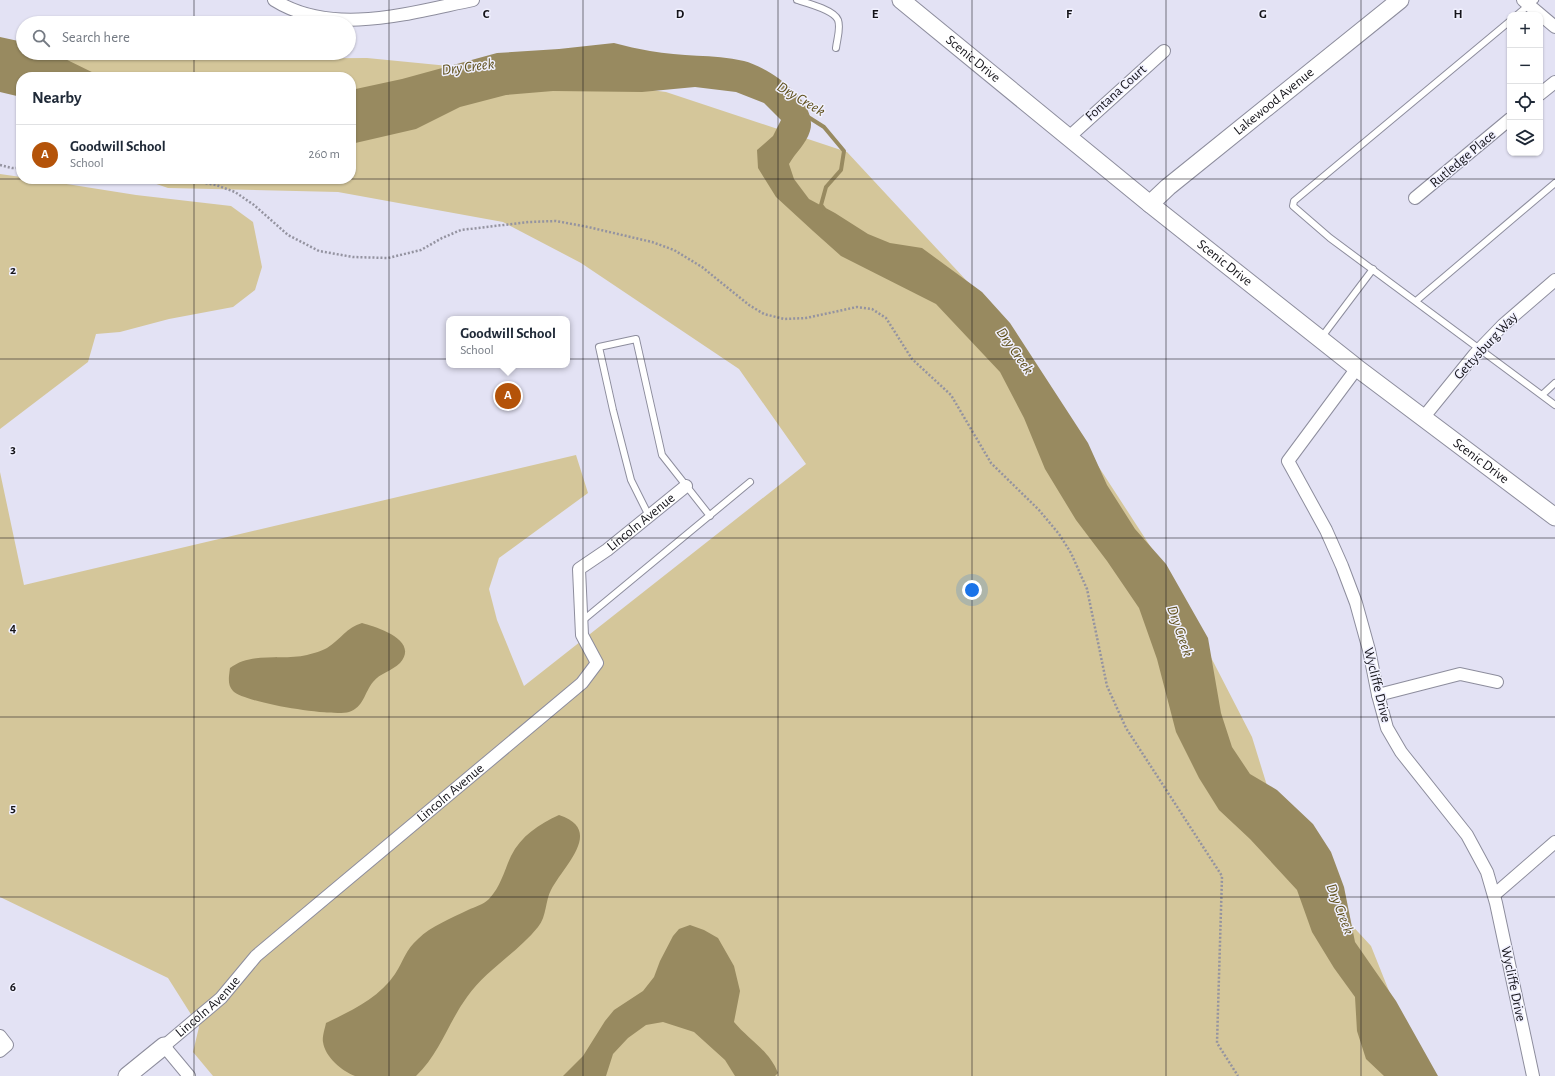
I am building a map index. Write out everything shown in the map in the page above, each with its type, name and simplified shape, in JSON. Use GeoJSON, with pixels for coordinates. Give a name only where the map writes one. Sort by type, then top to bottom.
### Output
{"type":"FeatureCollection","features":[{"type":"Feature","properties":{"kind":"main road","name":"Scenic Drive"},"geometry":{"type":"LineString","coordinates":[[901,0],[1150,204],[1320,339],[1555,517]]}},
{"type":"Feature","properties":{"kind":"main road","name":"Lakewood Avenue"},"geometry":{"type":"LineString","coordinates":[[1150,204],[1174,182],[1400,0]]}},
{"type":"Feature","properties":{"kind":"main road","name":"Lincoln Avenue"},"geometry":{"type":"LineString","coordinates":[[127,1076],[164,1046]]}},
{"type":"Feature","properties":{"kind":"street"},"geometry":{"type":"LineString","coordinates":[[274,0],[289,10],[312,16]]}},
{"type":"Feature","properties":{"kind":"street"},"geometry":{"type":"LineString","coordinates":[[356,19],[401,14],[472,0]]}},
{"type":"Feature","properties":{"kind":"street"},"geometry":{"type":"LineString","coordinates":[[1529,2],[1555,27]]}},
{"type":"Feature","properties":{"kind":"street","name":"Fontana Court"},"geometry":{"type":"LineString","coordinates":[[1069,137],[1164,51]]}},
{"type":"Feature","properties":{"kind":"street"},"geometry":{"type":"LineString","coordinates":[[1543,92],[1555,82]]}},
{"type":"Feature","properties":{"kind":"street","name":"Rutledge Place"},"geometry":{"type":"LineString","coordinates":[[1415,198],[1509,120]]}},
{"type":"Feature","properties":{"kind":"street","name":"Gettysburg Way"},"geometry":{"type":"LineString","coordinates":[[1423,418],[1480,348],[1518,311],[1555,280]]}},
{"type":"Feature","properties":{"kind":"street","name":"Wycliffe Drive"},"geometry":{"type":"LineString","coordinates":[[1357,368],[1288,461],[1326,530],[1356,603],[1369,650],[1378,695],[1387,728],[1401,752],[1467,835],[1487,872],[1494,895],[1533,1076]]}},
{"type":"Feature","properties":{"kind":"street","name":"Lincoln Avenue"},"geometry":{"type":"LineString","coordinates":[[164,1046],[222,998],[256,956],[582,683],[597,663],[582,635],[579,569],[607,550],[686,486]]}},
{"type":"Feature","properties":{"kind":"street"},"geometry":{"type":"LineString","coordinates":[[1378,695],[1460,674],[1496,682]]}},
{"type":"Feature","properties":{"kind":"street"},"geometry":{"type":"LineString","coordinates":[[1494,895],[1555,842]]}},
{"type":"Feature","properties":{"kind":"street"},"geometry":{"type":"LineString","coordinates":[[0,1036],[7,1045],[0,1051]]}},
{"type":"Feature","properties":{"kind":"street"},"geometry":{"type":"LineString","coordinates":[[164,1046],[189,1076]]}},
{"type":"Feature","properties":{"kind":"lane"},"geometry":{"type":"LineString","coordinates":[[796,0],[832,13],[837,20],[839,28],[836,48]]}},
{"type":"Feature","properties":{"kind":"lane"},"geometry":{"type":"LineString","coordinates":[[1520,12],[1529,2]]}},
{"type":"Feature","properties":{"kind":"lane"},"geometry":{"type":"LineString","coordinates":[[1507,23],[1294,202],[1293,206],[1373,269],[1555,405]]}},
{"type":"Feature","properties":{"kind":"lane"},"geometry":{"type":"LineString","coordinates":[[1416,301],[1555,183]]}},
{"type":"Feature","properties":{"kind":"lane"},"geometry":{"type":"LineString","coordinates":[[1320,339],[1373,269]]}},
{"type":"Feature","properties":{"kind":"lane"},"geometry":{"type":"LineString","coordinates":[[649,516],[631,480],[599,347],[636,339],[662,455],[710,516]]}},
{"type":"Feature","properties":{"kind":"lane"},"geometry":{"type":"LineString","coordinates":[[1542,395],[1555,384]]}},
{"type":"Feature","properties":{"kind":"lane"},"geometry":{"type":"LineString","coordinates":[[582,621],[750,482]]}},
{"type":"Feature","properties":{"kind":"path"},"geometry":{"type":"LineString","coordinates":[[0,165],[16,168]]}},
{"type":"Feature","properties":{"kind":"path"},"geometry":{"type":"LineString","coordinates":[[210,184],[235,192],[254,205],[288,235],[319,251],[353,257],[388,258],[421,250],[442,238],[461,230],[529,222],[556,221],[645,240],[674,250],[702,267],[749,305],[764,314],[784,319],[806,318],[857,307],[872,309],[886,318],[912,359],[951,395],[991,463],[1039,510],[1059,534],[1071,553],[1087,589],[1107,686],[1126,728],[1222,876],[1217,1043],[1238,1076]]}},
{"type":"Feature","properties":{"kind":"shaded area"},"geometry":{"type":"Polygon","coordinates":[[[356,58],[519,73],[666,92],[847,152],[1004,321],[1167,572],[1252,737],[1289,857],[1371,946],[1423,1076],[213,1076],[193,1052],[199,1027],[168,978],[0,897],[0,472],[24,585],[576,455],[588,493],[499,558],[489,589],[497,620],[524,686],[806,464],[739,369],[581,263],[503,222],[338,192],[168,188],[156,184],[356,184],[356,72],[35,72],[36,60],[356,60],[356,58]]]}},
{"type":"Feature","properties":{"kind":"shaded area"},"geometry":{"type":"Polygon","coordinates":[[[0,174],[16,176],[16,184],[67,184],[136,195],[231,206],[253,222],[262,267],[255,290],[233,307],[169,319],[120,332],[96,334],[88,362],[0,429],[0,174]]]}},
{"type":"Feature","properties":{"kind":"water"},"geometry":{"type":"Polygon","coordinates":[[[0,37],[16,40],[16,60],[67,60],[92,72],[16,72],[16,96],[0,92],[0,37]]]}},
{"type":"Feature","properties":{"kind":"water"},"geometry":{"type":"Polygon","coordinates":[[[614,43],[662,53],[721,57],[744,61],[766,70],[789,87],[799,97],[807,108],[811,120],[808,136],[789,164],[794,179],[809,199],[835,213],[868,234],[890,243],[922,248],[982,292],[1010,323],[1088,443],[1107,485],[1135,529],[1166,564],[1208,638],[1221,713],[1232,747],[1250,774],[1277,790],[1313,824],[1331,852],[1344,887],[1355,942],[1396,1001],[1438,1076],[1384,1076],[1366,1059],[1357,1031],[1355,997],[1334,968],[1312,932],[1297,890],[1250,839],[1219,810],[1199,778],[1176,732],[1157,659],[1139,608],[1107,561],[1076,520],[1045,469],[1024,418],[1000,372],[936,304],[841,256],[776,197],[758,168],[757,150],[773,136],[781,120],[764,103],[736,92],[695,87],[642,92],[553,91],[506,95],[460,107],[416,129],[356,143],[356,89],[402,79],[497,53],[559,49],[614,43]]]}},
{"type":"Feature","properties":{"kind":"water"},"geometry":{"type":"Polygon","coordinates":[[[362,623],[385,631],[394,636],[400,641],[404,648],[405,655],[397,666],[379,676],[373,682],[361,703],[354,710],[340,713],[325,713],[289,708],[241,696],[231,689],[229,680],[230,668],[239,663],[257,658],[297,657],[318,652],[332,645],[352,627],[362,623]]]}},
{"type":"Feature","properties":{"kind":"water"},"geometry":{"type":"Polygon","coordinates":[[[559,815],[572,822],[579,830],[580,839],[571,860],[551,890],[541,923],[521,945],[483,978],[475,987],[460,1007],[438,1048],[416,1076],[355,1076],[345,1071],[335,1063],[324,1048],[323,1035],[326,1023],[364,1003],[381,990],[395,974],[410,947],[423,934],[489,899],[497,889],[511,856],[520,842],[531,831],[544,822],[559,815]]]}},
{"type":"Feature","properties":{"kind":"water"},"geometry":{"type":"Polygon","coordinates":[[[690,925],[704,930],[718,938],[734,966],[740,991],[734,1022],[764,1052],[778,1073],[775,1076],[735,1076],[725,1060],[694,1032],[663,1022],[646,1025],[628,1038],[613,1054],[606,1076],[563,1076],[583,1056],[605,1021],[614,1010],[643,991],[654,977],[660,961],[673,936],[679,929],[690,925]]]}},
{"type":"Feature","properties":{"kind":"waterway","name":"Dry Creek"},"geometry":{"type":"LineString","coordinates":[[805,115],[824,127],[844,151],[841,170],[826,187],[821,205],[824,209]]}},
{"type":"Feature","properties":{"kind":"place","name":"Goodwill School"},"geometry":{"type":"Point","coordinates":[508,396]}}]}
